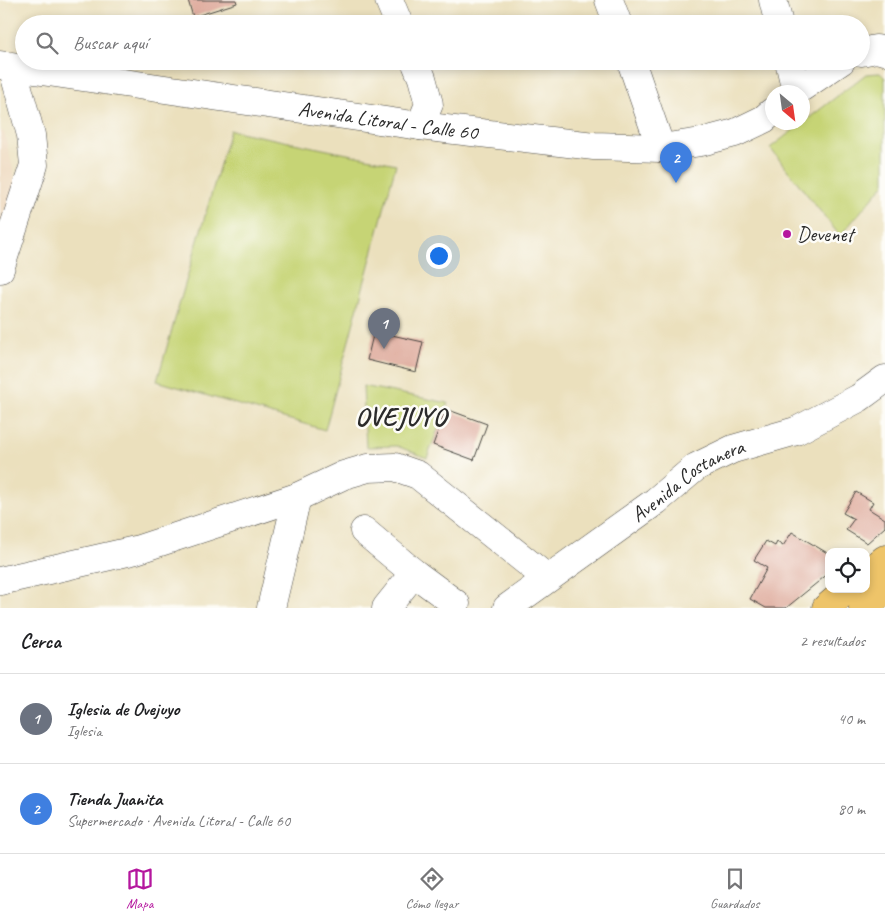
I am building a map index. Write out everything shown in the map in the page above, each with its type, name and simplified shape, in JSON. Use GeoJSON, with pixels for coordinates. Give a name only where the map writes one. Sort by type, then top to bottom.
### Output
{"type":"FeatureCollection","features":[{"type":"Feature","properties":{"kind":"main road"},"geometry":{"type":"LineString","coordinates":[[870,571],[885,559]]}},
{"type":"Feature","properties":{"kind":"main road"},"geometry":{"type":"LineString","coordinates":[[863,608],[885,590]]}},
{"type":"Feature","properties":{"kind":"main road"},"geometry":{"type":"LineString","coordinates":[[826,608],[843,593]]}},
{"type":"Feature","properties":{"kind":"street"},"geometry":{"type":"LineString","coordinates":[[389,0],[395,15]]}},
{"type":"Feature","properties":{"kind":"street"},"geometry":{"type":"LineString","coordinates":[[609,0],[615,15]]}},
{"type":"Feature","properties":{"kind":"street"},"geometry":{"type":"LineString","coordinates":[[773,0],[777,15]]}},
{"type":"Feature","properties":{"kind":"street"},"geometry":{"type":"LineString","coordinates":[[870,50],[876,49],[885,51]]}},
{"type":"Feature","properties":{"kind":"street"},"geometry":{"type":"LineString","coordinates":[[0,269],[34,165],[31,135],[6,65]]}},
{"type":"Feature","properties":{"kind":"street","name":"Avenida Litoral - Calle 60"},"geometry":{"type":"LineString","coordinates":[[40,70],[420,126],[594,146],[661,148],[701,142],[734,132],[765,118]]}},
{"type":"Feature","properties":{"kind":"street"},"geometry":{"type":"LineString","coordinates":[[419,70],[429,104],[420,126]]}},
{"type":"Feature","properties":{"kind":"street"},"geometry":{"type":"LineString","coordinates":[[634,70],[661,148]]}},
{"type":"Feature","properties":{"kind":"street"},"geometry":{"type":"LineString","coordinates":[[791,70],[794,85]]}},
{"type":"Feature","properties":{"kind":"street"},"geometry":{"type":"LineString","coordinates":[[806,85],[828,70]]}},
{"type":"Feature","properties":{"kind":"street","name":"Avenida Costanera"},"geometry":{"type":"LineString","coordinates":[[507,608],[656,502],[696,467],[733,449],[796,431],[859,398],[885,379]]}},
{"type":"Feature","properties":{"kind":"street"},"geometry":{"type":"LineString","coordinates":[[0,580],[136,550],[297,497],[344,475],[368,468],[394,467],[418,476],[547,578]]}},
{"type":"Feature","properties":{"kind":"street"},"geometry":{"type":"LineString","coordinates":[[271,608],[297,497]]}},
{"type":"Feature","properties":{"kind":"street"},"geometry":{"type":"LineString","coordinates":[[364,531],[414,573],[456,604]]}},
{"type":"Feature","properties":{"kind":"street"},"geometry":{"type":"LineString","coordinates":[[386,608],[414,573]]}},
{"type":"Feature","properties":{"kind":"shaded area"},"geometry":{"type":"Polygon","coordinates":[[[0,131],[4,132],[18,189],[0,245],[0,131]]]}},
{"type":"Feature","properties":{"kind":"green space"},"geometry":{"type":"Polygon","coordinates":[[[880,73],[885,78],[885,183],[840,236],[770,148],[793,130],[810,130],[810,117],[866,74],[880,73]]]}},
{"type":"Feature","properties":{"kind":"green space"},"geometry":{"type":"Polygon","coordinates":[[[230,130],[396,164],[325,430],[157,381],[230,130]]]}},
{"type":"Feature","properties":{"kind":"green space"},"geometry":{"type":"Polygon","coordinates":[[[363,386],[448,403],[427,458],[397,446],[366,447],[363,386]]]}},
{"type":"Feature","properties":{"kind":"building"},"geometry":{"type":"Polygon","coordinates":[[[188,0],[236,0],[237,3],[199,15],[192,15],[188,0]]]}},
{"type":"Feature","properties":{"kind":"building"},"geometry":{"type":"Polygon","coordinates":[[[374,331],[423,342],[416,372],[367,360],[374,331]]]}},
{"type":"Feature","properties":{"kind":"building"},"geometry":{"type":"Polygon","coordinates":[[[446,409],[487,424],[474,460],[433,445],[446,409]]]}},
{"type":"Feature","properties":{"kind":"building"},"geometry":{"type":"Polygon","coordinates":[[[856,492],[873,502],[869,509],[885,519],[885,527],[867,543],[846,530],[854,519],[843,513],[856,492]]]}},
{"type":"Feature","properties":{"kind":"building"},"geometry":{"type":"Polygon","coordinates":[[[792,532],[825,552],[825,576],[786,608],[766,608],[750,599],[767,568],[754,560],[766,541],[775,546],[777,542],[783,546],[792,532]]]}},
{"type":"Feature","properties":{"kind":"place","name":"Tienda Juanita"},"geometry":{"type":"Point","coordinates":[676,183]}},
{"type":"Feature","properties":{"kind":"place","name":"Devenet"},"geometry":{"type":"Point","coordinates":[787,234]}},
{"type":"Feature","properties":{"kind":"place","name":"Iglesia de Ovejuyo"},"geometry":{"type":"Point","coordinates":[384,349]}},
{"type":"Feature","properties":{"kind":"district","name":"OVEJUYO"},"geometry":{"type":"Point","coordinates":[401,416]}}]}
